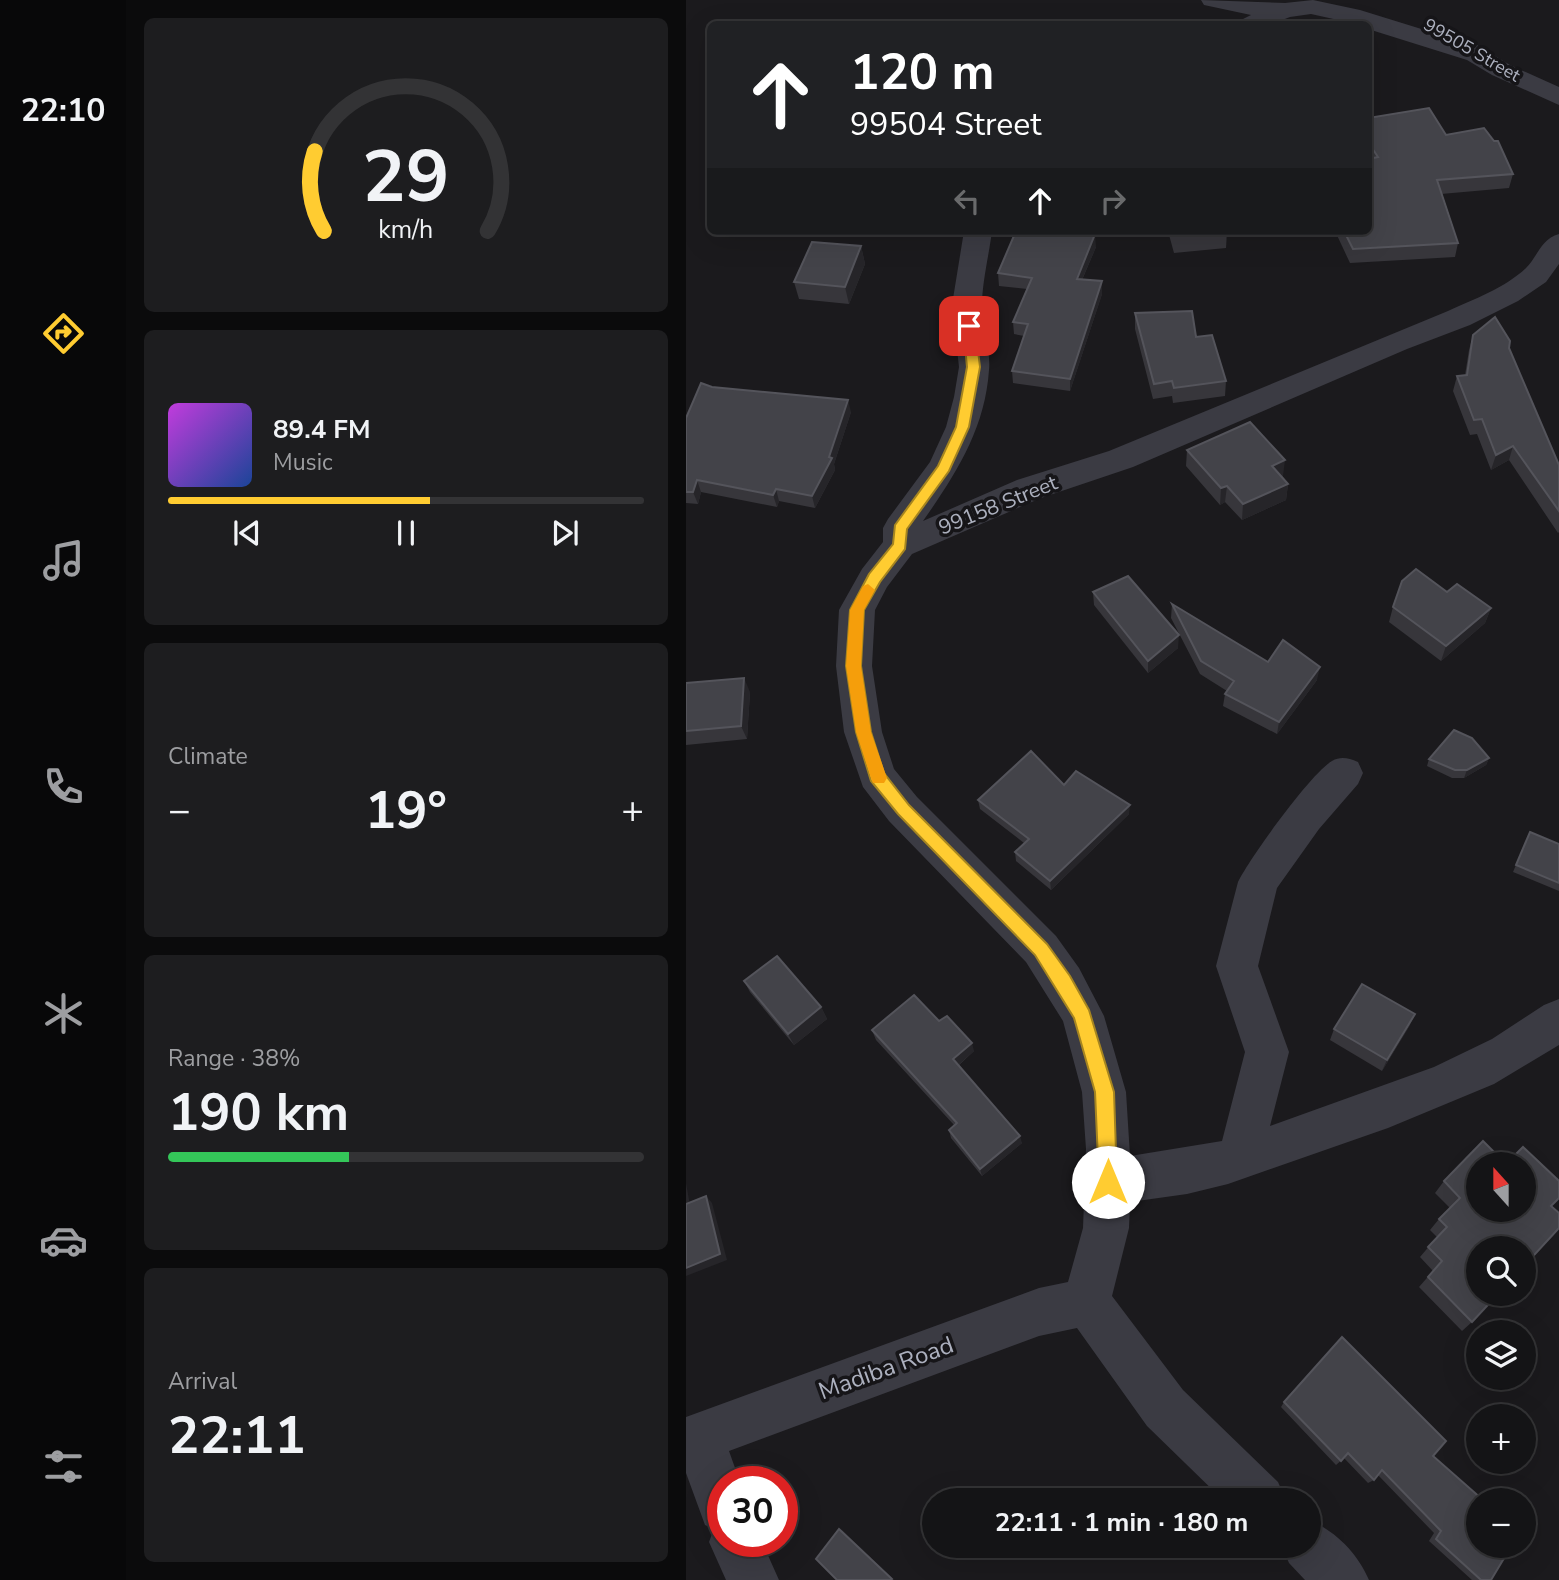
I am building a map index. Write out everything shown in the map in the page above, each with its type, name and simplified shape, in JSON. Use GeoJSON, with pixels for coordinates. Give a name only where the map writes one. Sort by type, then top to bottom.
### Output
{"type":"FeatureCollection","features":[{"type":"Feature","properties":{"kind":"street"},"geometry":{"type":"LineString","coordinates":[[1213,0],[1251,8],[1285,10],[1311,7],[1370,21]]}},
{"type":"Feature","properties":{"kind":"street","name":"99505 Street"},"geometry":{"type":"LineString","coordinates":[[1397,6],[1473,54],[1559,97]]}},
{"type":"Feature","properties":{"kind":"street"},"geometry":{"type":"LineString","coordinates":[[1259,21],[1285,10]]}},
{"type":"Feature","properties":{"kind":"street"},"geometry":{"type":"LineString","coordinates":[[1372,22],[1473,54]]}},
{"type":"Feature","properties":{"kind":"street"},"geometry":{"type":"LineString","coordinates":[[900,545],[900,528],[944,467],[965,417],[974,367],[967,305],[977,235]]}},
{"type":"Feature","properties":{"kind":"street","name":"99158 Street"},"geometry":{"type":"LineString","coordinates":[[1087,1302],[1106,1228],[1108,1182],[1104,1092],[1083,1016],[1041,949],[904,809],[877,776],[863,732],[854,666],[857,610],[874,578],[900,545],[1029,489],[1121,459],[1396,342],[1459,318],[1508,294],[1536,275],[1559,243]]}},
{"type":"Feature","properties":{"kind":"street"},"geometry":{"type":"LineString","coordinates":[[1240,1158],[1268,1052],[1237,966],[1258,882],[1305,817],[1344,773]]}},
{"type":"Feature","properties":{"kind":"street"},"geometry":{"type":"LineString","coordinates":[[1108,1182],[1210,1166],[1240,1158],[1464,1075],[1511,1050],[1559,1019]]}},
{"type":"Feature","properties":{"kind":"street"},"geometry":{"type":"LineString","coordinates":[[1087,1302],[1165,1408],[1248,1488]]}},
{"type":"Feature","properties":{"kind":"street","name":"Madiba Road"},"geometry":{"type":"LineString","coordinates":[[692,1439],[1039,1311],[1087,1302]]}},
{"type":"Feature","properties":{"kind":"street"},"geometry":{"type":"LineString","coordinates":[[692,1439],[707,1472]]}},
{"type":"Feature","properties":{"kind":"street"},"geometry":{"type":"LineString","coordinates":[[742,1557],[753,1580]]}},
{"type":"Feature","properties":{"kind":"street"},"geometry":{"type":"LineString","coordinates":[[1320,1558],[1343,1580]]}},
{"type":"Feature","properties":{"kind":"building"},"geometry":{"type":"Polygon","coordinates":[[[1429,108],[1446,135],[1484,128],[1494,141],[1498,141],[1513,174],[1437,180],[1458,243],[1353,249],[1346,235],[1372,235],[1372,158],[1378,157],[1372,148],[1372,117],[1429,108]]]}},
{"type":"Feature","properties":{"kind":"building"},"geometry":{"type":"Polygon","coordinates":[[[1014,235],[1095,235],[1077,279],[1102,281],[1070,379],[1012,371],[1028,324],[1013,322],[1032,278],[998,273],[1014,235]]]}},
{"type":"Feature","properties":{"kind":"building"},"geometry":{"type":"Polygon","coordinates":[[[812,242],[861,246],[845,287],[794,282],[812,242]]]}},
{"type":"Feature","properties":{"kind":"building"},"geometry":{"type":"Polygon","coordinates":[[[1192,311],[1196,337],[1212,335],[1226,381],[1174,388],[1172,381],[1154,384],[1135,313],[1192,311]]]}},
{"type":"Feature","properties":{"kind":"building"},"geometry":{"type":"Polygon","coordinates":[[[1495,317],[1510,341],[1509,348],[1559,465],[1559,511],[1513,446],[1496,455],[1482,419],[1474,420],[1457,376],[1467,375],[1473,335],[1495,317]]]}},
{"type":"Feature","properties":{"kind":"building"},"geometry":{"type":"Polygon","coordinates":[[[701,383],[712,387],[848,400],[829,457],[832,458],[812,496],[776,489],[773,495],[697,480],[693,492],[686,492],[686,418],[701,383]]]}},
{"type":"Feature","properties":{"kind":"building"},"geometry":{"type":"Polygon","coordinates":[[[1250,422],[1285,460],[1272,466],[1288,484],[1243,504],[1227,486],[1221,488],[1187,450],[1250,422]]]}},
{"type":"Feature","properties":{"kind":"building"},"geometry":{"type":"Polygon","coordinates":[[[1416,569],[1447,592],[1457,584],[1491,608],[1446,646],[1393,607],[1402,581],[1416,569]]]}},
{"type":"Feature","properties":{"kind":"building"},"geometry":{"type":"Polygon","coordinates":[[[1128,576],[1179,635],[1148,661],[1093,592],[1128,576]]]}},
{"type":"Feature","properties":{"kind":"building"},"geometry":{"type":"Polygon","coordinates":[[[1172,604],[1268,662],[1283,640],[1320,667],[1279,722],[1225,694],[1234,681],[1201,661],[1172,604]]]}},
{"type":"Feature","properties":{"kind":"building"},"geometry":{"type":"Polygon","coordinates":[[[744,678],[741,726],[686,731],[686,683],[744,678]]]}},
{"type":"Feature","properties":{"kind":"building"},"geometry":{"type":"Polygon","coordinates":[[[1454,730],[1472,738],[1489,758],[1467,770],[1455,770],[1429,759],[1454,730]]]}},
{"type":"Feature","properties":{"kind":"building"},"geometry":{"type":"Polygon","coordinates":[[[1031,751],[1064,785],[1076,771],[1130,805],[1050,881],[1015,852],[1029,839],[978,800],[1031,751]]]}},
{"type":"Feature","properties":{"kind":"building"},"geometry":{"type":"Polygon","coordinates":[[[1530,832],[1559,844],[1559,883],[1516,865],[1530,832]]]}},
{"type":"Feature","properties":{"kind":"building"},"geometry":{"type":"Polygon","coordinates":[[[777,956],[821,1007],[788,1034],[744,981],[777,956]]]}},
{"type":"Feature","properties":{"kind":"building"},"geometry":{"type":"Polygon","coordinates":[[[1362,984],[1415,1014],[1387,1060],[1334,1029],[1362,984]]]}},
{"type":"Feature","properties":{"kind":"building"},"geometry":{"type":"Polygon","coordinates":[[[914,995],[939,1021],[947,1016],[972,1043],[953,1059],[1020,1136],[980,1169],[949,1130],[957,1123],[872,1030],[914,995]]]}},
{"type":"Feature","properties":{"kind":"building"},"geometry":{"type":"Polygon","coordinates":[[[1483,1141],[1494,1152],[1472,1152],[1483,1141]]]}},
{"type":"Feature","properties":{"kind":"building"},"geometry":{"type":"Polygon","coordinates":[[[1466,1158],[1466,1222],[1536,1222],[1536,1159],[1559,1181],[1559,1198],[1551,1206],[1559,1213],[1559,1228],[1536,1253],[1536,1236],[1466,1236],[1466,1306],[1487,1306],[1474,1320],[1470,1320],[1428,1277],[1442,1261],[1428,1247],[1447,1227],[1439,1219],[1460,1198],[1444,1181],[1466,1158]]]}},
{"type":"Feature","properties":{"kind":"building"},"geometry":{"type":"Polygon","coordinates":[[[706,1196],[720,1254],[686,1268],[686,1204],[706,1196]]]}},
{"type":"Feature","properties":{"kind":"building"},"geometry":{"type":"Polygon","coordinates":[[[1342,1337],[1446,1441],[1433,1456],[1469,1488],[1466,1488],[1466,1558],[1504,1558],[1491,1580],[1481,1580],[1436,1539],[1441,1531],[1382,1470],[1374,1480],[1348,1453],[1341,1461],[1284,1402],[1342,1337]]]}},
{"type":"Feature","properties":{"kind":"building"},"geometry":{"type":"Polygon","coordinates":[[[839,1529],[892,1579],[837,1580],[816,1559],[839,1529]]]}},
{"type":"Feature","properties":{"kind":"slow traffic"},"geometry":{"type":"LineString","coordinates":[[868,590],[857,610],[854,666],[863,732],[879,778]]}},
{"type":"Feature","properties":{"kind":"route"},"geometry":{"type":"LineString","coordinates":[[969,326],[974,367],[962,427],[944,467],[900,528],[900,545],[874,578],[857,610],[854,666],[863,732],[877,776],[904,809],[1041,949],[1083,1016],[1104,1092],[1108,1182]]}}]}
